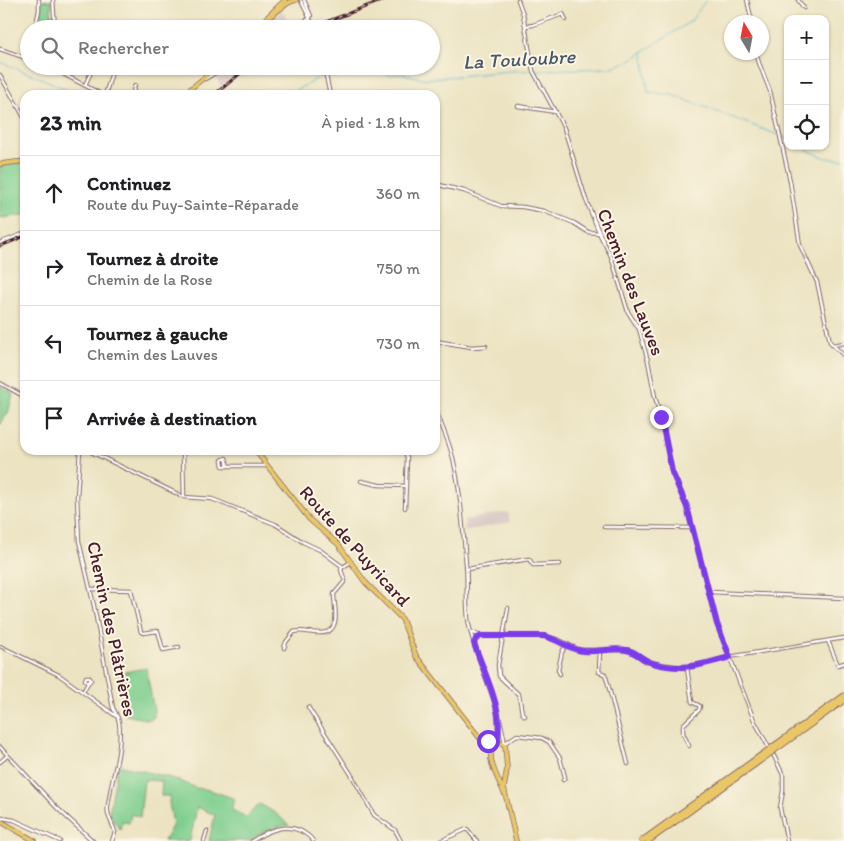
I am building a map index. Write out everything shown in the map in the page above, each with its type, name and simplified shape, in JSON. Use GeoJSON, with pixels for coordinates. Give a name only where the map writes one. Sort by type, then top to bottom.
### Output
{"type":"FeatureCollection","features":[{"type":"Feature","properties":{"kind":"highway"},"geometry":{"type":"LineString","coordinates":[[642,841],[844,696]]}},
{"type":"Feature","properties":{"kind":"highway"},"geometry":{"type":"LineString","coordinates":[[648,841],[844,700]]}},
{"type":"Feature","properties":{"kind":"main road"},"geometry":{"type":"LineString","coordinates":[[264,20],[284,0]]}},
{"type":"Feature","properties":{"kind":"main road"},"geometry":{"type":"LineString","coordinates":[[265,20],[288,3],[300,0]]}},
{"type":"Feature","properties":{"kind":"main road"},"geometry":{"type":"LineString","coordinates":[[190,90],[208,75]]}},
{"type":"Feature","properties":{"kind":"main road"},"geometry":{"type":"LineString","coordinates":[[0,164],[20,162]]}},
{"type":"Feature","properties":{"kind":"main road","name":"Route de Puyricard"},"geometry":{"type":"LineString","coordinates":[[259,455],[310,520],[338,544],[365,582],[402,619],[416,656],[481,737],[490,751],[492,766],[504,792],[515,841]]}},
{"type":"Feature","properties":{"kind":"main road","name":"Route de Puyricard"},"geometry":{"type":"LineString","coordinates":[[481,737],[488,741],[505,744],[507,769],[504,792]]}},
{"type":"Feature","properties":{"kind":"main road"},"geometry":{"type":"LineString","coordinates":[[490,751],[496,741]]}},
{"type":"Feature","properties":{"kind":"main road"},"geometry":{"type":"LineString","coordinates":[[498,778],[505,777]]}},
{"type":"Feature","properties":{"kind":"main road"},"geometry":{"type":"LineString","coordinates":[[0,821],[35,841]]}},
{"type":"Feature","properties":{"kind":"street"},"geometry":{"type":"LineString","coordinates":[[37,20],[39,0]]}},
{"type":"Feature","properties":{"kind":"street"},"geometry":{"type":"LineString","coordinates":[[53,0],[54,20]]}},
{"type":"Feature","properties":{"kind":"street"},"geometry":{"type":"LineString","coordinates":[[300,0],[310,18],[307,20]]}},
{"type":"Feature","properties":{"kind":"street"},"geometry":{"type":"LineString","coordinates":[[300,0],[312,20]]}},
{"type":"Feature","properties":{"kind":"street","name":"Chemin des Lauves"},"geometry":{"type":"LineString","coordinates":[[518,0],[533,70],[564,128],[573,161],[600,233],[611,256],[628,312],[639,329],[661,417],[672,472],[685,501],[717,624],[754,720],[768,746]]}},
{"type":"Feature","properties":{"kind":"street"},"geometry":{"type":"LineString","coordinates":[[747,0],[750,15]]}},
{"type":"Feature","properties":{"kind":"street"},"geometry":{"type":"LineString","coordinates":[[798,0],[804,8]]}},
{"type":"Feature","properties":{"kind":"street"},"geometry":{"type":"LineString","coordinates":[[525,26],[532,26],[563,14],[566,20]]}},
{"type":"Feature","properties":{"kind":"street"},"geometry":{"type":"LineString","coordinates":[[0,49],[20,56]]}},
{"type":"Feature","properties":{"kind":"street"},"geometry":{"type":"LineString","coordinates":[[758,60],[770,91],[790,181],[800,245],[817,282],[830,342],[844,356]]}},
{"type":"Feature","properties":{"kind":"street"},"geometry":{"type":"LineString","coordinates":[[65,75],[93,90]]}},
{"type":"Feature","properties":{"kind":"street"},"geometry":{"type":"LineString","coordinates":[[85,86],[90,75]]}},
{"type":"Feature","properties":{"kind":"street"},"geometry":{"type":"LineString","coordinates":[[106,90],[111,75]]}},
{"type":"Feature","properties":{"kind":"street"},"geometry":{"type":"LineString","coordinates":[[204,79],[211,75]]}},
{"type":"Feature","properties":{"kind":"street"},"geometry":{"type":"LineString","coordinates":[[326,75],[329,90]]}},
{"type":"Feature","properties":{"kind":"street"},"geometry":{"type":"LineString","coordinates":[[0,76],[20,110]]}},
{"type":"Feature","properties":{"kind":"street"},"geometry":{"type":"LineString","coordinates":[[134,90],[135,85]]}},
{"type":"Feature","properties":{"kind":"street"},"geometry":{"type":"LineString","coordinates":[[518,106],[556,112]]}},
{"type":"Feature","properties":{"kind":"street"},"geometry":{"type":"LineString","coordinates":[[440,185],[464,191],[501,206],[523,207],[544,211],[569,220],[588,232],[600,233]]}},
{"type":"Feature","properties":{"kind":"street"},"geometry":{"type":"LineString","coordinates":[[0,243],[20,235]]}},
{"type":"Feature","properties":{"kind":"street"},"geometry":{"type":"LineString","coordinates":[[440,342],[486,346]]}},
{"type":"Feature","properties":{"kind":"street"},"geometry":{"type":"LineString","coordinates":[[833,345],[844,343]]}},
{"type":"Feature","properties":{"kind":"street"},"geometry":{"type":"LineString","coordinates":[[0,383],[20,394]]}},
{"type":"Feature","properties":{"kind":"street"},"geometry":{"type":"LineString","coordinates":[[440,422],[453,457],[457,476],[467,569],[467,608],[471,632],[498,711],[505,744],[517,735],[542,738],[549,742],[563,765],[565,778],[563,780]]}},
{"type":"Feature","properties":{"kind":"street","name":"Chemin des Plâtrières"},"geometry":{"type":"LineString","coordinates":[[80,455],[77,497],[79,542],[113,708],[119,721],[115,776],[108,807],[108,817],[115,832],[112,841]]}},
{"type":"Feature","properties":{"kind":"street"},"geometry":{"type":"LineString","coordinates":[[97,455],[184,497],[212,499],[275,524],[303,542],[320,550],[343,567]]}},
{"type":"Feature","properties":{"kind":"street"},"geometry":{"type":"LineString","coordinates":[[184,455],[184,497]]}},
{"type":"Feature","properties":{"kind":"street"},"geometry":{"type":"LineString","coordinates":[[405,508],[406,455]]}},
{"type":"Feature","properties":{"kind":"street"},"geometry":{"type":"LineString","coordinates":[[228,466],[267,466]]}},
{"type":"Feature","properties":{"kind":"street"},"geometry":{"type":"LineString","coordinates":[[361,481],[379,485],[406,486]]}},
{"type":"Feature","properties":{"kind":"street"},"geometry":{"type":"LineString","coordinates":[[604,527],[692,528]]}},
{"type":"Feature","properties":{"kind":"street"},"geometry":{"type":"LineString","coordinates":[[467,569],[529,559],[533,565],[560,564]]}},
{"type":"Feature","properties":{"kind":"street"},"geometry":{"type":"LineString","coordinates":[[284,648],[294,632],[329,632],[334,625],[334,594],[345,581],[341,570],[351,562]]}},
{"type":"Feature","properties":{"kind":"street"},"geometry":{"type":"LineString","coordinates":[[90,589],[131,590],[141,632],[158,631],[163,650],[179,647]]}},
{"type":"Feature","properties":{"kind":"street"},"geometry":{"type":"LineString","coordinates":[[710,592],[844,598]]}},
{"type":"Feature","properties":{"kind":"street"},"geometry":{"type":"LineString","coordinates":[[508,608],[498,666],[499,676],[519,696],[522,713],[525,716]]}},
{"type":"Feature","properties":{"kind":"street"},"geometry":{"type":"LineString","coordinates":[[471,632],[481,636],[544,636],[584,651],[629,650],[652,663],[687,668],[730,657],[844,638]]}},
{"type":"Feature","properties":{"kind":"street"},"geometry":{"type":"LineString","coordinates":[[474,643],[481,636]]}},
{"type":"Feature","properties":{"kind":"street"},"geometry":{"type":"LineString","coordinates":[[828,641],[838,665],[844,663]]}},
{"type":"Feature","properties":{"kind":"street"},"geometry":{"type":"LineString","coordinates":[[560,674],[558,670],[562,652],[566,645]]}},
{"type":"Feature","properties":{"kind":"street"},"geometry":{"type":"LineString","coordinates":[[0,646],[59,676],[117,716]]}},
{"type":"Feature","properties":{"kind":"street"},"geometry":{"type":"LineString","coordinates":[[600,650],[599,672],[605,674],[628,764]]}},
{"type":"Feature","properties":{"kind":"street"},"geometry":{"type":"LineString","coordinates":[[687,668],[692,702],[700,706],[699,710],[683,724],[683,733],[689,746]]}},
{"type":"Feature","properties":{"kind":"street"},"geometry":{"type":"LineString","coordinates":[[83,692],[88,683]]}},
{"type":"Feature","properties":{"kind":"street"},"geometry":{"type":"LineString","coordinates":[[308,707],[351,774],[374,815],[395,830],[401,841]]}},
{"type":"Feature","properties":{"kind":"street"},"geometry":{"type":"LineString","coordinates":[[496,741],[498,711]]}},
{"type":"Feature","properties":{"kind":"street"},"geometry":{"type":"LineString","coordinates":[[0,747],[57,808],[93,841]]}},
{"type":"Feature","properties":{"kind":"street"},"geometry":{"type":"LineString","coordinates":[[0,762],[7,756]]}},
{"type":"Feature","properties":{"kind":"street"},"geometry":{"type":"LineString","coordinates":[[774,756],[783,775],[780,808],[787,841]]}},
{"type":"Feature","properties":{"kind":"street"},"geometry":{"type":"LineString","coordinates":[[0,821],[2,818],[14,820],[60,841]]}},
{"type":"Feature","properties":{"kind":"street"},"geometry":{"type":"LineString","coordinates":[[252,841],[268,832],[286,828],[302,832],[313,841]]}},
{"type":"Feature","properties":{"kind":"street"},"geometry":{"type":"LineString","coordinates":[[440,841],[467,829],[477,841]]}},
{"type":"Feature","properties":{"kind":"street"},"geometry":{"type":"LineString","coordinates":[[204,841],[207,831]]}},
{"type":"Feature","properties":{"kind":"shaded area"},"geometry":{"type":"Polygon","coordinates":[[[282,10],[287,20],[269,20],[282,10]]]}},
{"type":"Feature","properties":{"kind":"shaded area"},"geometry":{"type":"Polygon","coordinates":[[[215,75],[235,75],[221,87],[215,75]]]}},
{"type":"Feature","properties":{"kind":"shaded area"},"geometry":{"type":"Polygon","coordinates":[[[508,512],[510,522],[465,531],[464,520],[508,512]]]}},
{"type":"Feature","properties":{"kind":"green space"},"geometry":{"type":"Polygon","coordinates":[[[51,0],[52,20],[40,20],[41,1],[51,0]]]}},
{"type":"Feature","properties":{"kind":"green space"},"geometry":{"type":"Polygon","coordinates":[[[20,163],[20,216],[0,218],[0,166],[20,163]]]}},
{"type":"Feature","properties":{"kind":"green space"},"geometry":{"type":"Polygon","coordinates":[[[0,385],[13,394],[8,413],[0,425],[0,385]]]}},
{"type":"Feature","properties":{"kind":"green space"},"geometry":{"type":"Polygon","coordinates":[[[146,668],[154,711],[154,717],[150,720],[125,715],[119,673],[146,668]]]}},
{"type":"Feature","properties":{"kind":"green space"},"geometry":{"type":"Polygon","coordinates":[[[118,765],[175,779],[196,788],[210,790],[235,799],[232,810],[246,817],[260,804],[275,813],[289,825],[263,832],[250,841],[209,841],[215,815],[197,807],[190,841],[164,841],[173,824],[169,803],[170,796],[161,796],[162,781],[144,780],[140,817],[131,814],[129,823],[122,821],[120,830],[109,813],[118,765]]]}},
{"type":"Feature","properties":{"kind":"waterway","name":"La Touloubre"},"geometry":{"type":"LineString","coordinates":[[408,75],[426,79],[510,71],[610,68],[629,61],[691,21],[706,0]]}},
{"type":"Feature","properties":{"kind":"waterway"},"geometry":{"type":"LineString","coordinates":[[643,52],[648,92],[673,95],[778,135]]}},
{"type":"Feature","properties":{"kind":"waterway","name":"La Touloubre"},"geometry":{"type":"LineString","coordinates":[[0,62],[20,70]]}},
{"type":"Feature","properties":{"kind":"waterway","name":"La Touloubre"},"geometry":{"type":"LineString","coordinates":[[33,75],[68,90]]}},
{"type":"Feature","properties":{"kind":"waterway","name":"La Touloubre"},"geometry":{"type":"LineString","coordinates":[[297,90],[320,77],[328,75]]}},
{"type":"Feature","properties":{"kind":"waterway"},"geometry":{"type":"LineString","coordinates":[[808,150],[827,158],[844,159]]}},
{"type":"Feature","properties":{"kind":"railway"},"geometry":{"type":"LineString","coordinates":[[331,20],[383,0]]}},
{"type":"Feature","properties":{"kind":"railway"},"geometry":{"type":"LineString","coordinates":[[220,90],[238,75]]}},
{"type":"Feature","properties":{"kind":"railway"},"geometry":{"type":"LineString","coordinates":[[0,246],[20,238]]}},
{"type":"Feature","properties":{"kind":"route"},"geometry":{"type":"LineString","coordinates":[[488,741],[495,742],[498,737],[498,711],[474,643],[481,636],[544,636],[558,640],[574,649],[584,651],[629,650],[648,662],[673,667],[687,668],[730,657],[717,624],[687,507],[683,496],[674,482],[661,417]]}}]}
